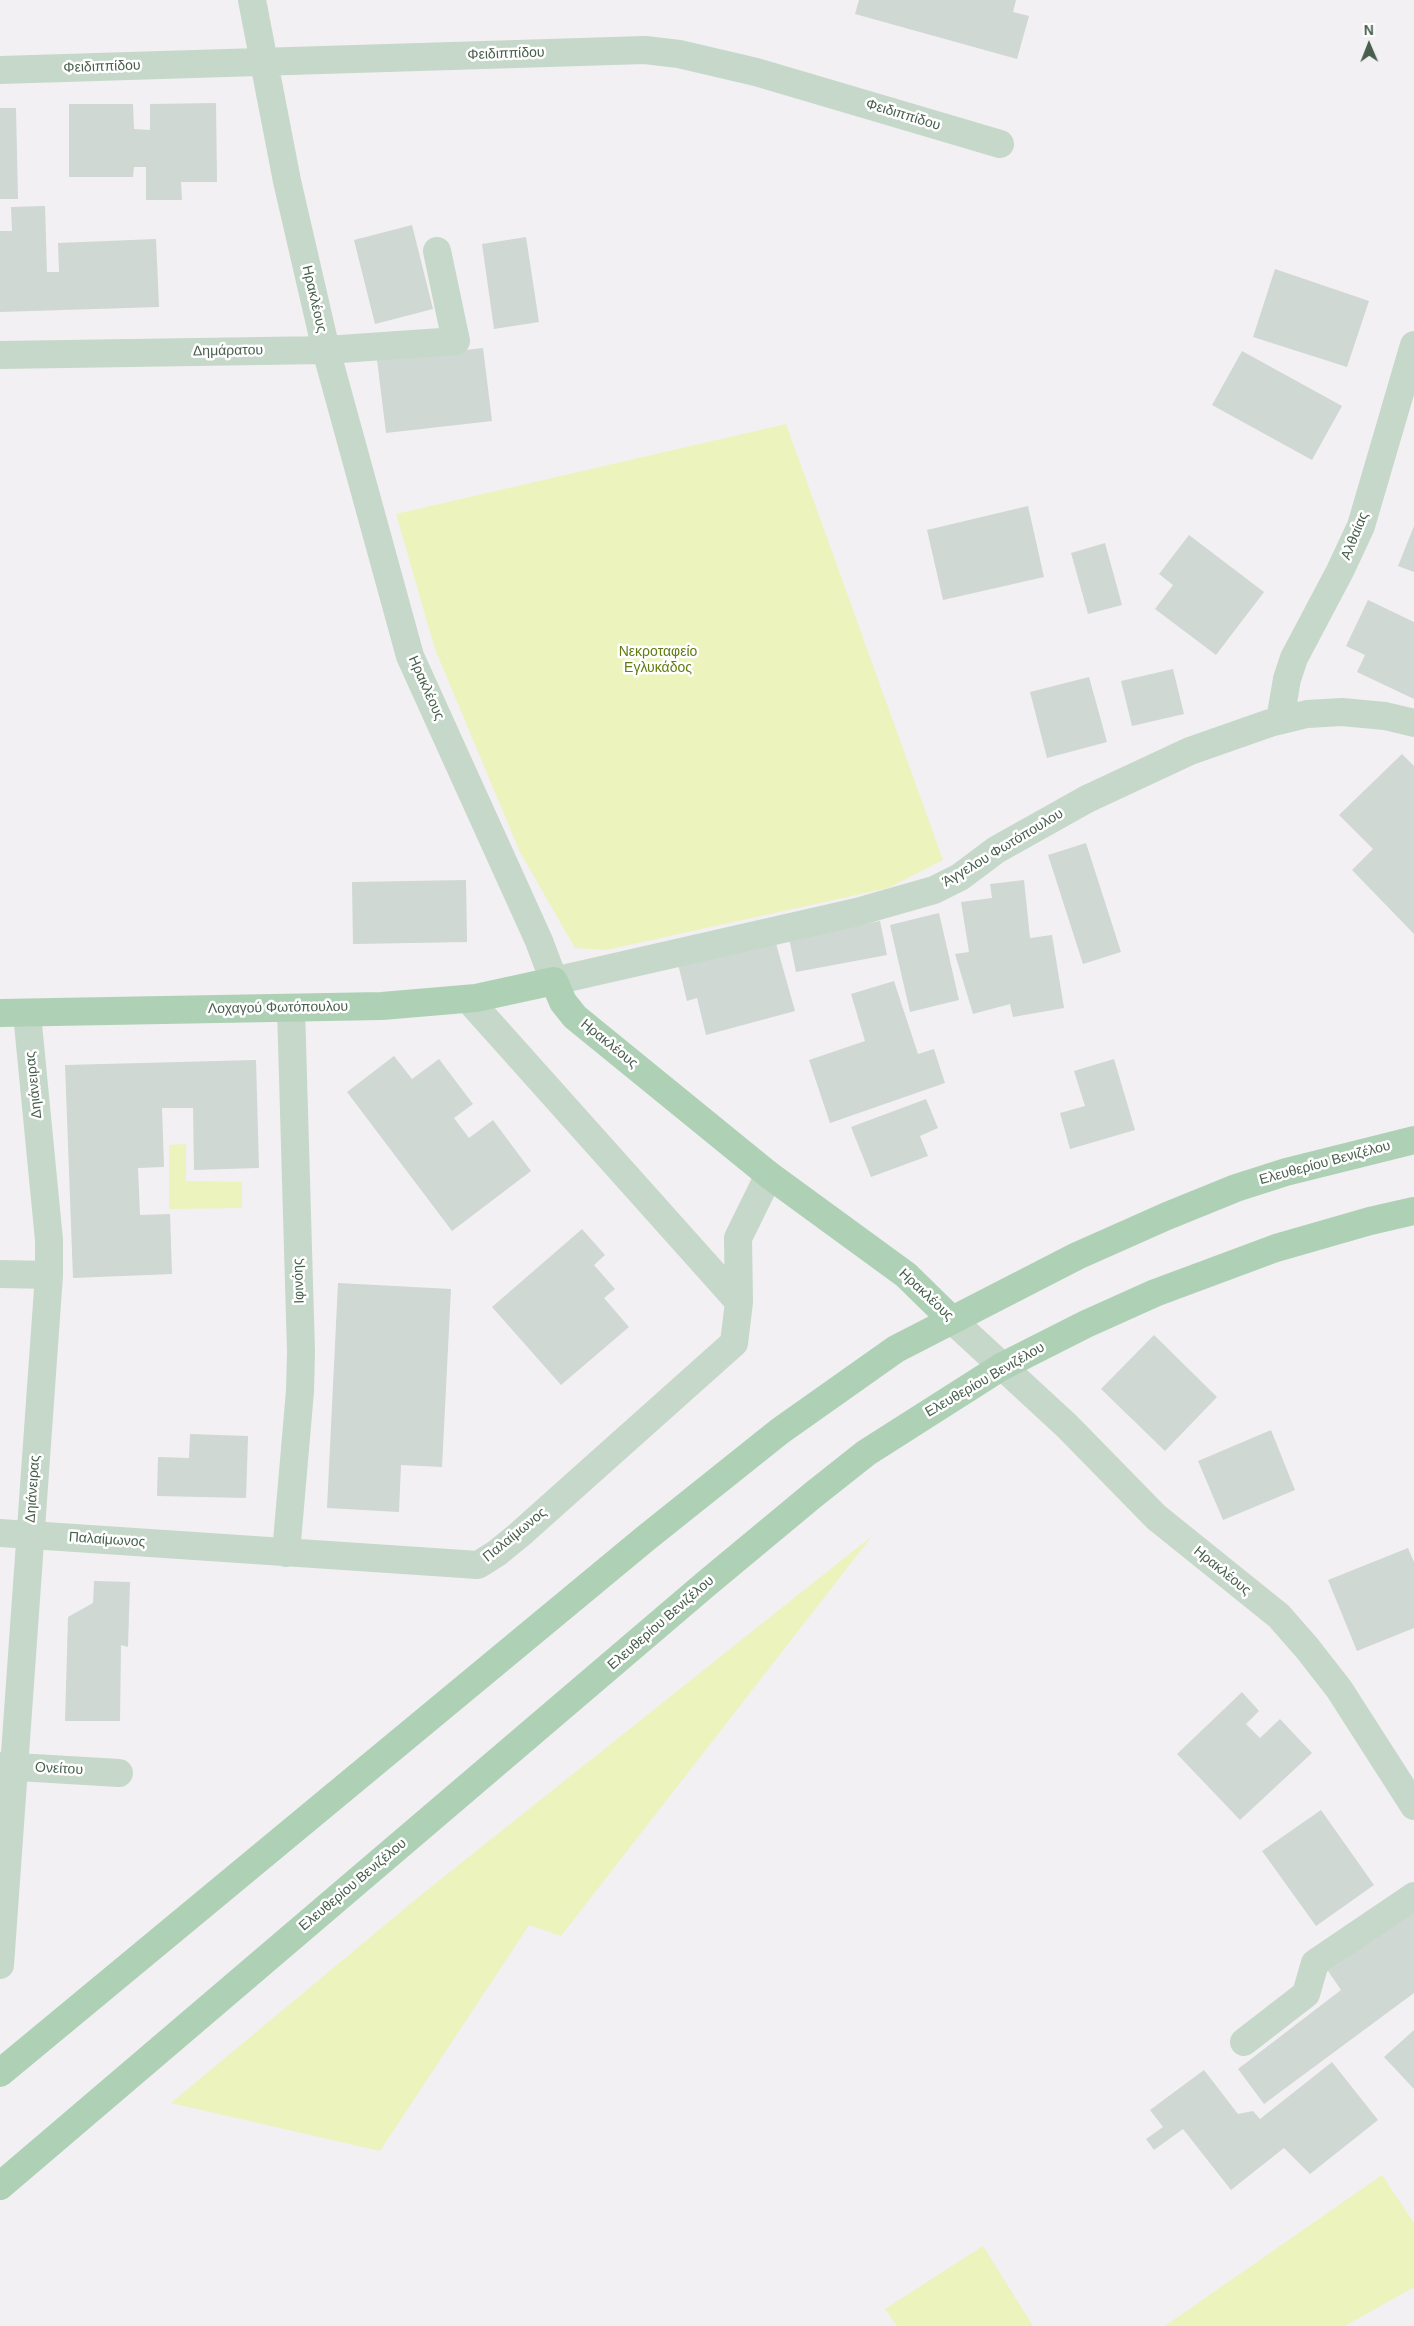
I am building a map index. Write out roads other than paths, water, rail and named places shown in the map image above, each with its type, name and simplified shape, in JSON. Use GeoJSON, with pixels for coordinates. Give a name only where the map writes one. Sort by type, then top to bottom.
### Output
{"type":"FeatureCollection","features":[{"type":"Feature","properties":{"kind":"main road","name":"Λοχαγού Φωτόπουλου"},"geometry":{"type":"LineString","coordinates":[[13,1014],[382,1006],[468,999],[554,981]]}},
{"type":"Feature","properties":{"kind":"main road","name":"Ηρακλέους"},"geometry":{"type":"LineString","coordinates":[[554,981],[563,1002],[576,1017],[769,1175],[906,1275],[952,1319]]}},
{"type":"Feature","properties":{"kind":"main road","name":"Ελευθερίου Βενιζέλου"},"geometry":{"type":"LineString","coordinates":[[0,2073],[646,1538],[780,1432],[896,1349],[952,1319],[1122,1235],[1236,1188],[1309,1166],[1414,1140]]}},
{"type":"Feature","properties":{"kind":"main road","name":"Ελευθερίου Βενιζέλου"},"geometry":{"type":"LineString","coordinates":[[0,2186],[813,1494],[891,1436],[1001,1367],[1115,1311],[1194,1277],[1323,1233],[1414,1211]]}},
{"type":"Feature","properties":{"kind":"street","name":"Ηρακλέους"},"geometry":{"type":"LineString","coordinates":[[252,0],[287,181],[326,350],[410,656],[539,941],[554,981]]}},
{"type":"Feature","properties":{"kind":"street","name":"Φειδιππίδου"},"geometry":{"type":"LineString","coordinates":[[0,70],[621,50],[662,52],[756,72],[1000,144]]}},
{"type":"Feature","properties":{"kind":"street","name":"Δημάρατου"},"geometry":{"type":"LineString","coordinates":[[0,355],[326,350],[456,340],[437,250]]}},
{"type":"Feature","properties":{"kind":"street","name":"Αλθαίας"},"geometry":{"type":"LineString","coordinates":[[1280,720],[1287,679],[1294,658],[1340,571],[1361,526],[1414,345]]}},
{"type":"Feature","properties":{"kind":"street","name":"Άγγελου Φωτόπουλου"},"geometry":{"type":"LineString","coordinates":[[554,981],[848,914],[934,890],[960,877],[996,850],[1087,799],[1190,751],[1280,720],[1307,714],[1342,712],[1384,716],[1414,723]]}},
{"type":"Feature","properties":{"kind":"street"},"geometry":{"type":"LineString","coordinates":[[468,999],[739,1302]]}},
{"type":"Feature","properties":{"kind":"street","name":"Ιφινόης"},"geometry":{"type":"LineString","coordinates":[[286,1553],[300,1391],[301,1352],[291,1008]]}},
{"type":"Feature","properties":{"kind":"street","name":"Δηιάνειρας"},"geometry":{"type":"LineString","coordinates":[[0,1965],[7,1766],[30,1535],[50,1275],[49,1240],[13,1014]]}},
{"type":"Feature","properties":{"kind":"street","name":"Παλαίμωνος"},"geometry":{"type":"LineString","coordinates":[[0,1533],[478,1565],[497,1553],[533,1522],[734,1343],[739,1302],[738,1238],[769,1175]]}},
{"type":"Feature","properties":{"kind":"street"},"geometry":{"type":"LineString","coordinates":[[0,1274],[50,1275]]}},
{"type":"Feature","properties":{"kind":"street","name":"Ηρακλέους"},"geometry":{"type":"LineString","coordinates":[[952,1319],[1001,1367],[1067,1426],[1156,1517],[1279,1616],[1308,1648],[1340,1689],[1414,1806]]}},
{"type":"Feature","properties":{"kind":"street","name":"Ονείτου"},"geometry":{"type":"LineString","coordinates":[[7,1766],[119,1773]]}},
{"type":"Feature","properties":{"kind":"street"},"geometry":{"type":"LineString","coordinates":[[1244,2042],[1306,1994],[1314,1963],[1414,1896]]}},
{"type":"Feature","properties":{"kind":"park label","name":"Νεκροταφείο Εγλυκάδος"},"geometry":{"type":"Point","coordinates":[658,660]}}]}
